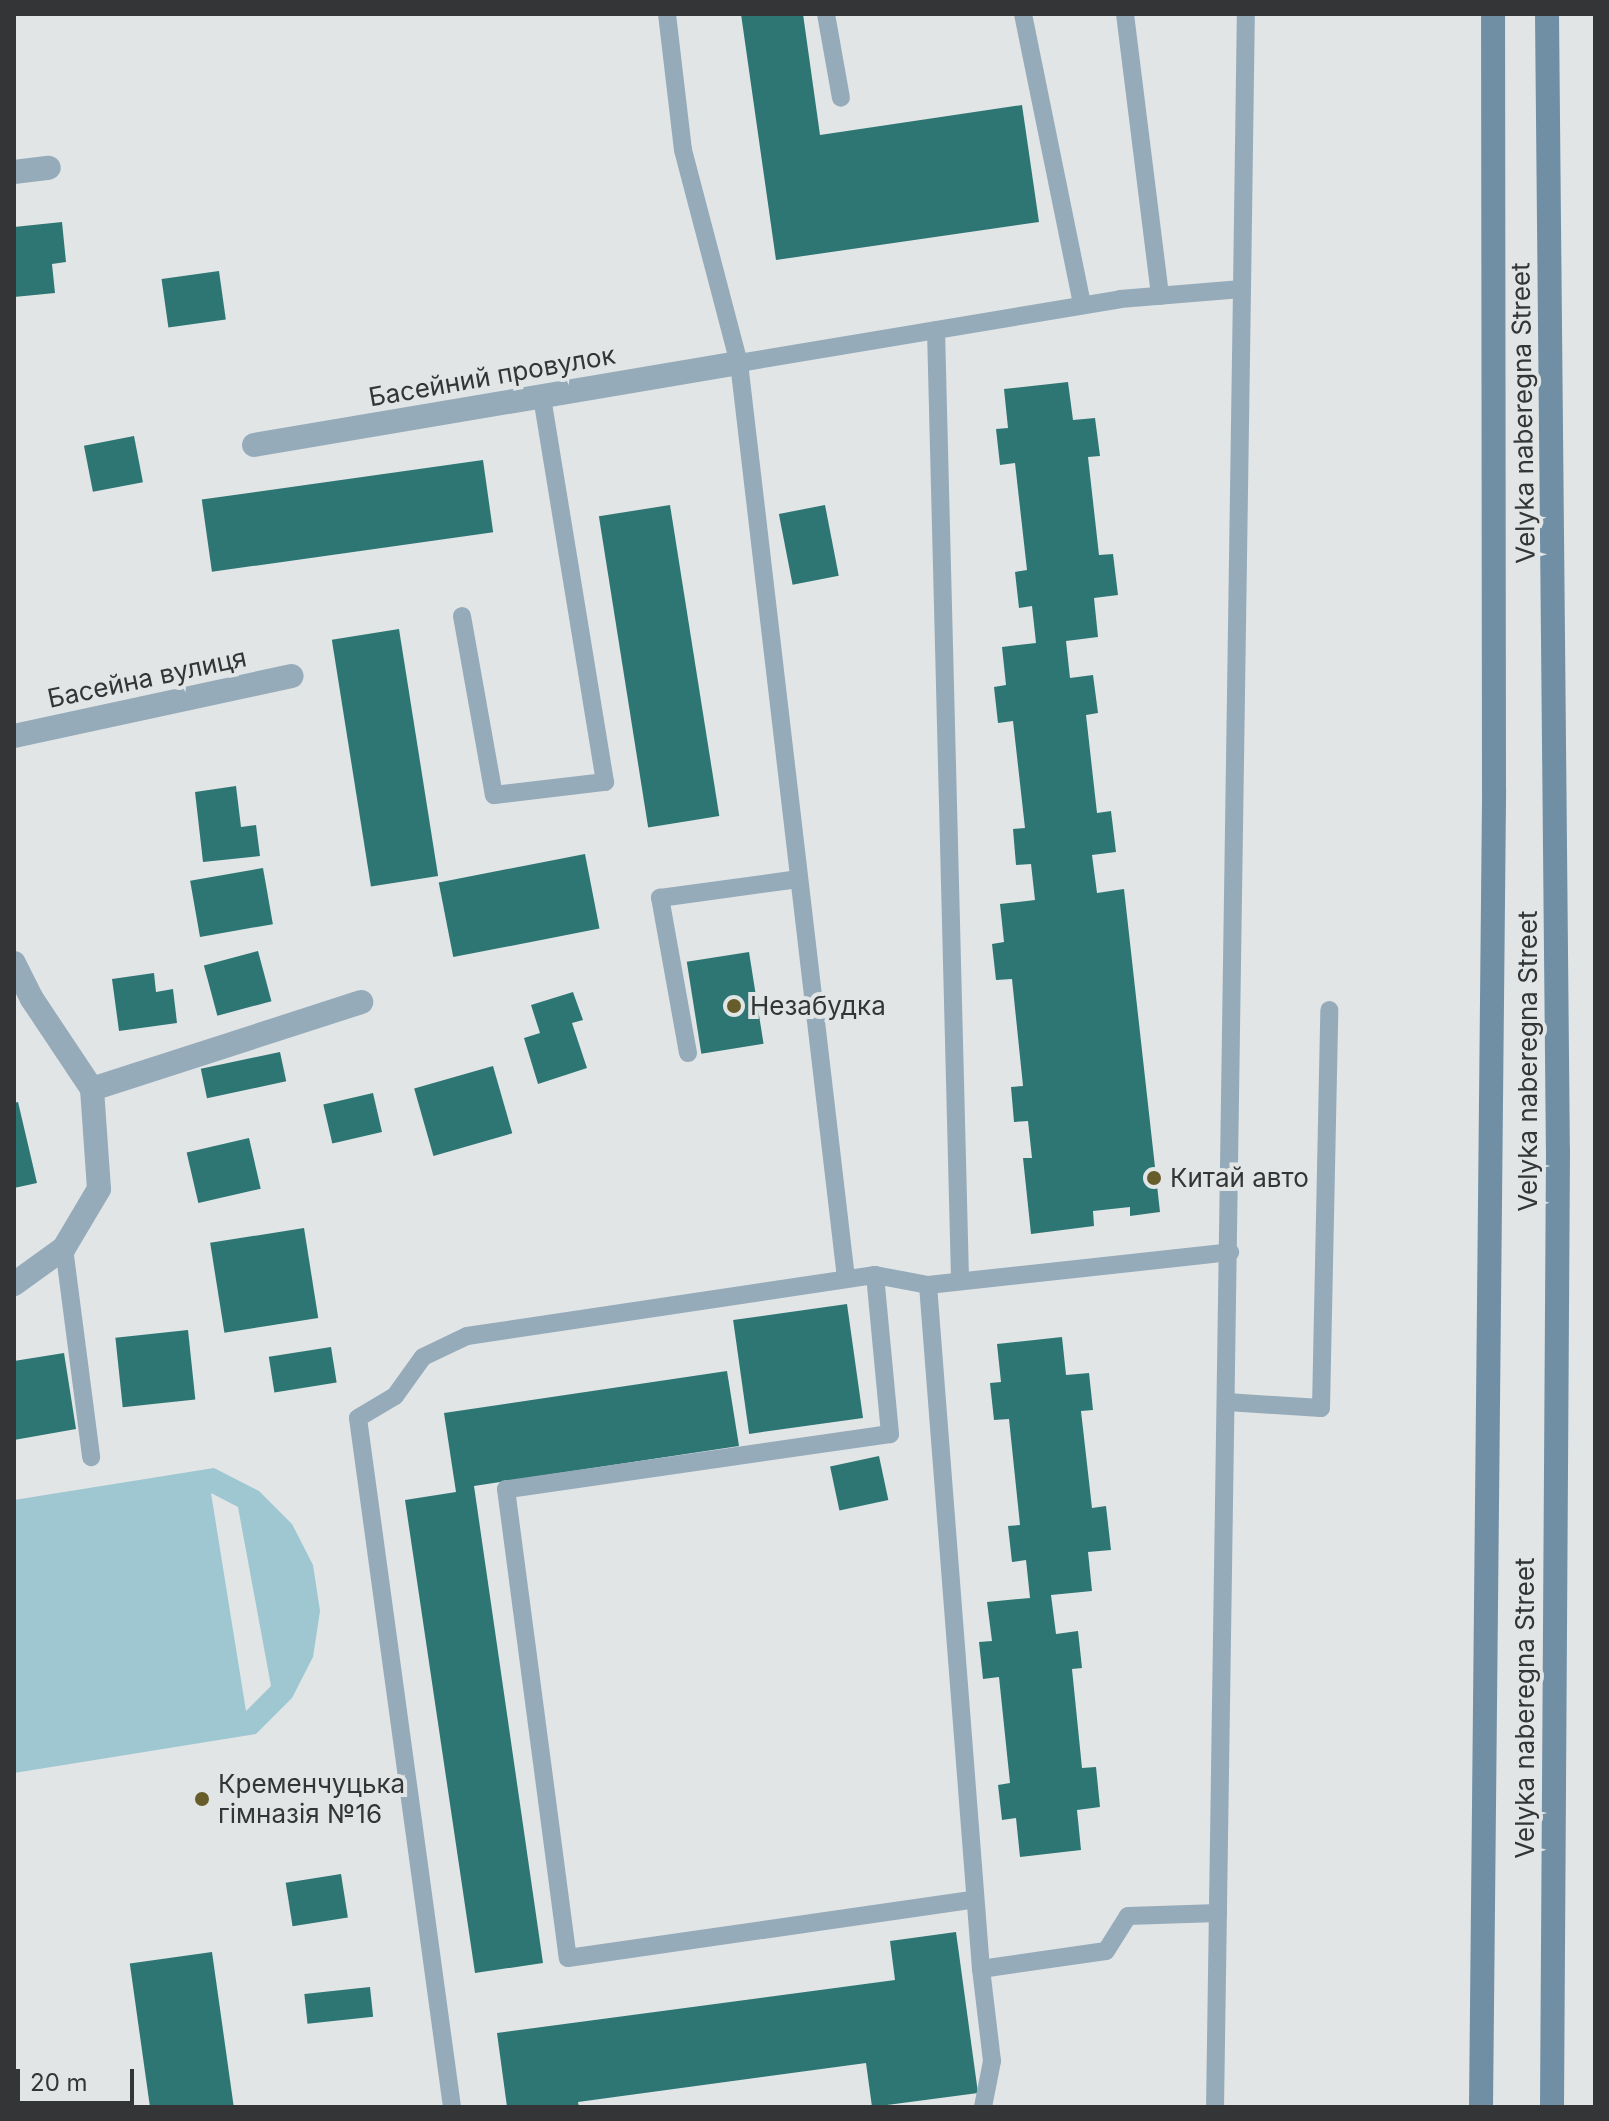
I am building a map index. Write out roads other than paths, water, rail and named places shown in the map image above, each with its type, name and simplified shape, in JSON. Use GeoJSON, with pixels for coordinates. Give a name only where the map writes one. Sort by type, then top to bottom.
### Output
{"type":"FeatureCollection","features":[{"type":"Feature","properties":{"kind":"street","name":"Velyka naberegna Street"},"geometry":{"type":"LineString","coordinates":[[1481,2107],[1494,790],[1493,14]]}},
{"type":"Feature","properties":{"kind":"street","name":"Velyka naberegna Street"},"geometry":{"type":"LineString","coordinates":[[1547,14],[1558,1136],[1552,2107]]}},
{"type":"Feature","properties":{"kind":"street"},"geometry":{"type":"LineString","coordinates":[[14,172],[49,168]]}},
{"type":"Feature","properties":{"kind":"street","name":"Басейний провулок"},"geometry":{"type":"LineString","coordinates":[[254,445],[739,363]]}},
{"type":"Feature","properties":{"kind":"street","name":"Басейна вулиця"},"geometry":{"type":"LineString","coordinates":[[14,736],[292,676]]}},
{"type":"Feature","properties":{"kind":"street"},"geometry":{"type":"LineString","coordinates":[[14,963],[32,999],[92,1089],[99,1189],[64,1248],[14,1284]]}},
{"type":"Feature","properties":{"kind":"street"},"geometry":{"type":"LineString","coordinates":[[92,1089],[361,1002]]}},
{"type":"Feature","properties":{"kind":"lane"},"geometry":{"type":"LineString","coordinates":[[667,14],[683,150],[739,363],[846,1278]]}},
{"type":"Feature","properties":{"kind":"lane"},"geometry":{"type":"LineString","coordinates":[[826,14],[841,98]]}},
{"type":"Feature","properties":{"kind":"lane"},"geometry":{"type":"LineString","coordinates":[[1023,14],[1082,305]]}},
{"type":"Feature","properties":{"kind":"lane"},"geometry":{"type":"LineString","coordinates":[[1125,14],[1160,296]]}},
{"type":"Feature","properties":{"kind":"lane"},"geometry":{"type":"LineString","coordinates":[[1215,2107],[1246,14]]}},
{"type":"Feature","properties":{"kind":"lane"},"geometry":{"type":"LineString","coordinates":[[739,363],[1082,305],[1242,289]]}},
{"type":"Feature","properties":{"kind":"lane"},"geometry":{"type":"LineString","coordinates":[[936,330],[960,1281]]}},
{"type":"Feature","properties":{"kind":"lane"},"geometry":{"type":"LineString","coordinates":[[462,616],[494,795],[605,782],[542,396]]}},
{"type":"Feature","properties":{"kind":"lane"},"geometry":{"type":"LineString","coordinates":[[688,1053],[660,898],[799,879]]}},
{"type":"Feature","properties":{"kind":"lane"},"geometry":{"type":"LineString","coordinates":[[1227,1402],[1321,1408],[1329,1010]]}},
{"type":"Feature","properties":{"kind":"lane"},"geometry":{"type":"LineString","coordinates":[[64,1248],[91,1457]]}},
{"type":"Feature","properties":{"kind":"lane"},"geometry":{"type":"LineString","coordinates":[[452,2107],[358,1418],[395,1396],[423,1357],[467,1336],[846,1278],[875,1275],[928,1285],[1230,1252]]}},
{"type":"Feature","properties":{"kind":"lane"},"geometry":{"type":"LineString","coordinates":[[875,1275],[890,1434],[506,1489],[568,1958],[975,1899]]}},
{"type":"Feature","properties":{"kind":"lane"},"geometry":{"type":"LineString","coordinates":[[928,1285],[975,1899],[992,2061],[983,2107]]}},
{"type":"Feature","properties":{"kind":"lane"},"geometry":{"type":"LineString","coordinates":[[981,1969],[1106,1951],[1128,1916],[1218,1913]]}},
{"type":"Feature","properties":{"kind":"place","name":"Незабудка"},"geometry":{"type":"Point","coordinates":[734,1006]}},
{"type":"Feature","properties":{"kind":"place","name":"Китай авто"},"geometry":{"type":"Point","coordinates":[1154,1178]}},
{"type":"Feature","properties":{"kind":"place","name":"Кременчуцька гімназія №16"},"geometry":{"type":"Point","coordinates":[202,1799]}}]}
